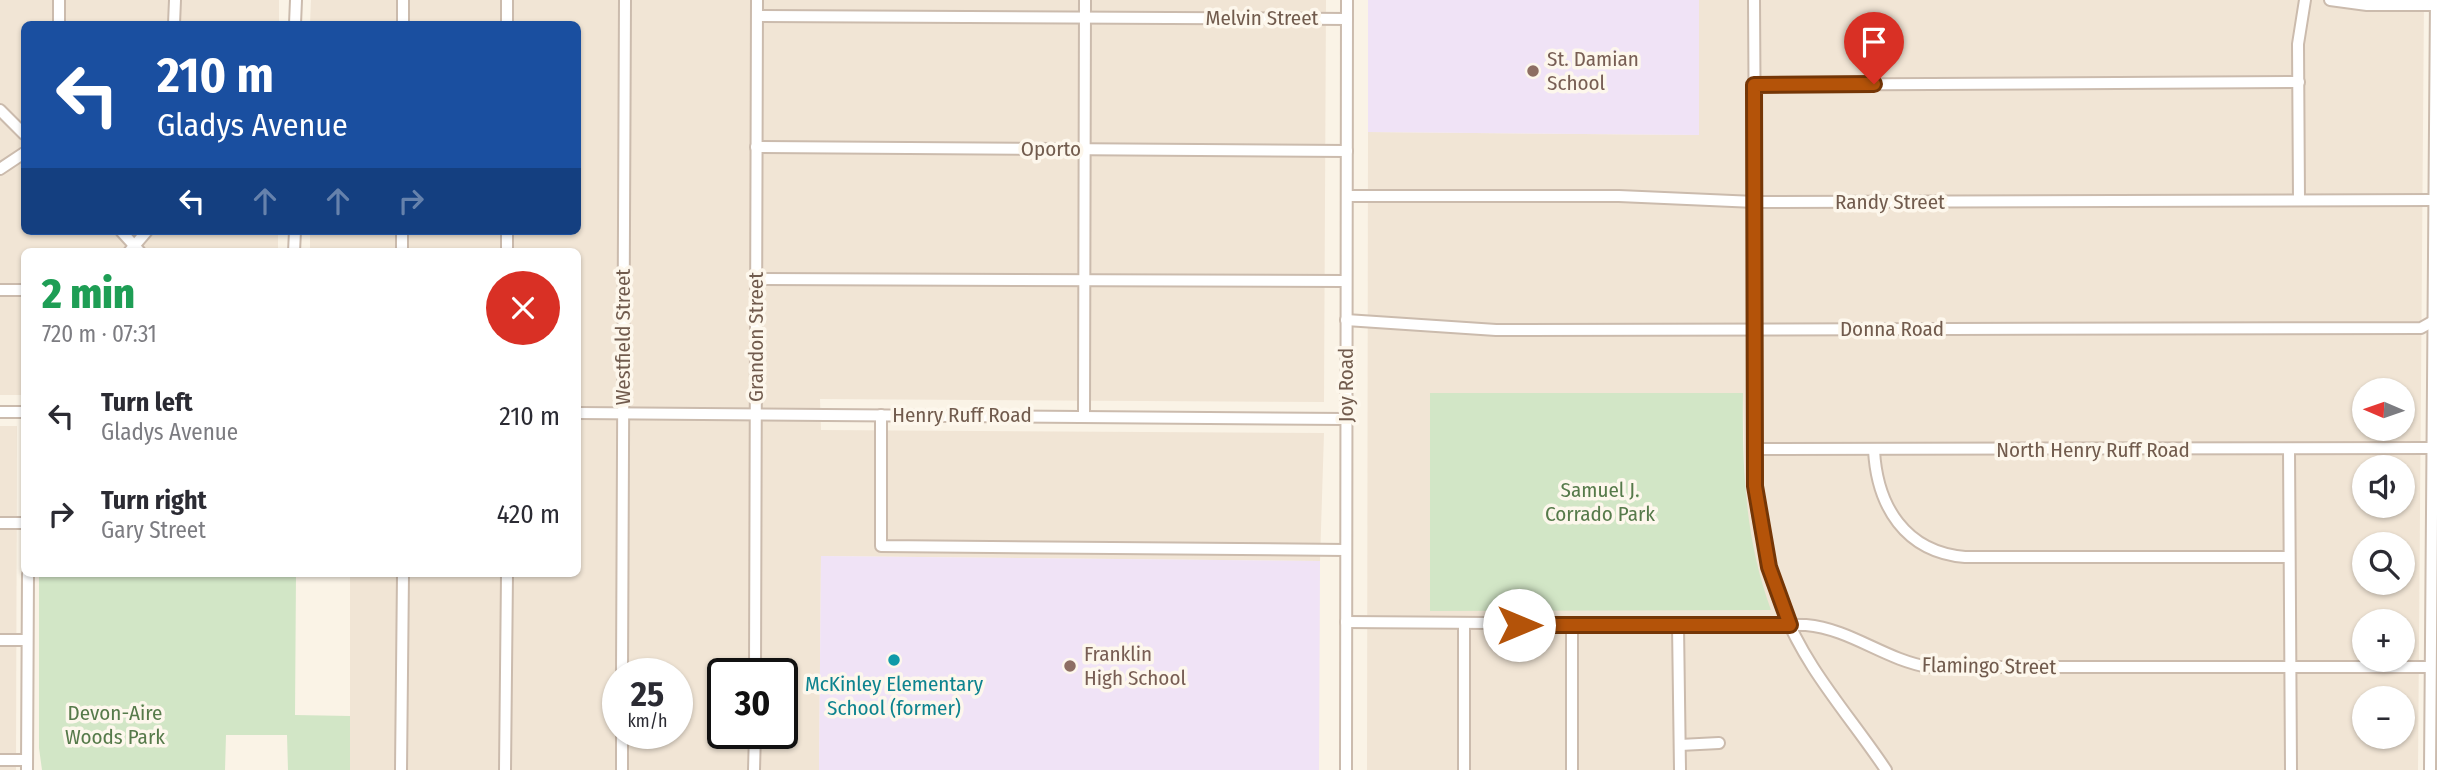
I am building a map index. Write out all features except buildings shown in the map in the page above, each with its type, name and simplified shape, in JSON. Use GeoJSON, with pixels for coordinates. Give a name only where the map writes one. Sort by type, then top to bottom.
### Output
{"type":"FeatureCollection","features":[{"type":"Feature","properties":{"kind":"street"},"geometry":{"type":"LineString","coordinates":[[59,0],[59,21]]}},
{"type":"Feature","properties":{"kind":"street"},"geometry":{"type":"LineString","coordinates":[[174,0],[174,21]]}},
{"type":"Feature","properties":{"kind":"street"},"geometry":{"type":"LineString","coordinates":[[295,21],[296,0]]}},
{"type":"Feature","properties":{"kind":"street"},"geometry":{"type":"LineString","coordinates":[[403,0],[403,21]]}},
{"type":"Feature","properties":{"kind":"street"},"geometry":{"type":"LineString","coordinates":[[507,0],[507,21]]}},
{"type":"Feature","properties":{"kind":"street","name":"Westfield Street"},"geometry":{"type":"LineString","coordinates":[[622,658],[625,0]]}},
{"type":"Feature","properties":{"kind":"street","name":"Grandon Street"},"geometry":{"type":"LineString","coordinates":[[755,658],[757,0]]}},
{"type":"Feature","properties":{"kind":"street"},"geometry":{"type":"LineString","coordinates":[[1084,416],[1085,0]]}},
{"type":"Feature","properties":{"kind":"street","name":"Joy Road"},"geometry":{"type":"LineString","coordinates":[[1346,770],[1347,0]]}},
{"type":"Feature","properties":{"kind":"street"},"geometry":{"type":"LineString","coordinates":[[1754,0],[1756,508],[1763,543],[1790,625],[1815,671],[1886,770]]}},
{"type":"Feature","properties":{"kind":"street"},"geometry":{"type":"LineString","coordinates":[[2299,200],[2299,27],[2305,0]]}},
{"type":"Feature","properties":{"kind":"street"},"geometry":{"type":"LineString","coordinates":[[2330,0],[2367,5],[2436,3],[2432,448],[2434,541],[2430,770]]}},
{"type":"Feature","properties":{"kind":"street","name":"Melvin Street"},"geometry":{"type":"LineString","coordinates":[[757,16],[1347,19]]}},
{"type":"Feature","properties":{"kind":"street"},"geometry":{"type":"LineString","coordinates":[[1754,85],[2298,82]]}},
{"type":"Feature","properties":{"kind":"street"},"geometry":{"type":"LineString","coordinates":[[0,110],[21,131]]}},
{"type":"Feature","properties":{"kind":"street","name":"Oporto"},"geometry":{"type":"LineString","coordinates":[[756,147],[1347,151]]}},
{"type":"Feature","properties":{"kind":"street"},"geometry":{"type":"LineString","coordinates":[[0,169],[21,155]]}},
{"type":"Feature","properties":{"kind":"street","name":"Randy Street"},"geometry":{"type":"LineString","coordinates":[[1347,196],[1619,196],[1755,202],[2434,200]]}},
{"type":"Feature","properties":{"kind":"street"},"geometry":{"type":"LineString","coordinates":[[757,279],[1346,281]]}},
{"type":"Feature","properties":{"kind":"street"},"geometry":{"type":"LineString","coordinates":[[0,290],[21,290]]}},
{"type":"Feature","properties":{"kind":"street","name":"Donna Road"},"geometry":{"type":"LineString","coordinates":[[1346,320],[1473,330],[1755,330],[2421,328],[2435,320]]}},
{"type":"Feature","properties":{"kind":"street"},"geometry":{"type":"LineString","coordinates":[[0,412],[21,412]]}},
{"type":"Feature","properties":{"kind":"street","name":"Henry Ruff Road"},"geometry":{"type":"LineString","coordinates":[[581,413],[1346,419]]}},
{"type":"Feature","properties":{"kind":"street"},"geometry":{"type":"LineString","coordinates":[[881,415],[881,546],[1346,550]]}},
{"type":"Feature","properties":{"kind":"street","name":"North Henry Ruff Road"},"geometry":{"type":"LineString","coordinates":[[1755,449],[2432,448]]}},
{"type":"Feature","properties":{"kind":"street"},"geometry":{"type":"LineString","coordinates":[[2289,449],[2291,770]]}},
{"type":"Feature","properties":{"kind":"street"},"geometry":{"type":"LineString","coordinates":[[1874,450],[1878,487],[1892,516],[1916,541],[1945,554],[1965,557],[2289,557]]}},
{"type":"Feature","properties":{"kind":"street"},"geometry":{"type":"LineString","coordinates":[[0,523],[21,523]]}},
{"type":"Feature","properties":{"kind":"street"},"geometry":{"type":"LineString","coordinates":[[0,760],[27,765],[28,577]]}},
{"type":"Feature","properties":{"kind":"street"},"geometry":{"type":"LineString","coordinates":[[401,770],[403,577]]}},
{"type":"Feature","properties":{"kind":"street"},"geometry":{"type":"LineString","coordinates":[[505,770],[507,577]]}},
{"type":"Feature","properties":{"kind":"street","name":"Flamingo Street"},"geometry":{"type":"LineString","coordinates":[[1346,622],[1790,625],[1837,630],[1892,659],[1929,667],[2430,667]]}},
{"type":"Feature","properties":{"kind":"street"},"geometry":{"type":"LineString","coordinates":[[1464,624],[1464,770]]}},
{"type":"Feature","properties":{"kind":"street"},"geometry":{"type":"LineString","coordinates":[[1572,625],[1572,770]]}},
{"type":"Feature","properties":{"kind":"street"},"geometry":{"type":"LineString","coordinates":[[1678,625],[1679,770]]}},
{"type":"Feature","properties":{"kind":"street"},"geometry":{"type":"LineString","coordinates":[[0,640],[27,640]]}},
{"type":"Feature","properties":{"kind":"street"},"geometry":{"type":"LineString","coordinates":[[1680,745],[1719,743]]}},
{"type":"Feature","properties":{"kind":"street"},"geometry":{"type":"LineString","coordinates":[[622,749],[622,770]]}},
{"type":"Feature","properties":{"kind":"street"},"geometry":{"type":"LineString","coordinates":[[754,770],[755,749]]}},
{"type":"Feature","properties":{"kind":"shaded area"},"geometry":{"type":"Polygon","coordinates":[[[0,0],[279,0],[279,21],[21,21],[21,235],[278,235],[278,248],[21,248],[21,395],[0,395],[0,0]]]}},
{"type":"Feature","properties":{"kind":"shaded area"},"geometry":{"type":"Polygon","coordinates":[[[311,0],[1326,0],[1324,402],[820,399],[821,430],[1324,433],[1320,561],[821,556],[819,770],[350,770],[350,577],[581,577],[581,248],[310,248],[310,235],[581,235],[581,21],[310,21],[311,0]]]}},
{"type":"Feature","properties":{"kind":"shaded area","name":"St. Damian School"},"geometry":{"type":"Polygon","coordinates":[[[1368,0],[1699,0],[1699,135],[1368,132],[1368,0]]]}},
{"type":"Feature","properties":{"kind":"shaded area"},"geometry":{"type":"Polygon","coordinates":[[[1699,0],[2424,0],[2418,770],[1367,770],[1368,132],[1698,135],[1699,0]],[[1430,393],[1770,610],[1755,563],[1745,508],[1743,394],[1430,393]]]}},
{"type":"Feature","properties":{"kind":"shaded area"},"geometry":{"type":"Polygon","coordinates":[[[0,426],[17,426],[16,770],[0,770],[0,426]]]}},
{"type":"Feature","properties":{"kind":"shaded area","name":"Franklin High School"},"geometry":{"type":"Polygon","coordinates":[[[821,556],[1320,561],[1319,770],[819,770],[821,556]]]}},
{"type":"Feature","properties":{"kind":"green space","name":"Samuel J. Corrado Park"},"geometry":{"type":"Polygon","coordinates":[[[1430,393],[1743,393],[1743,449],[1750,530],[1771,610],[1430,611],[1430,393]]]}},
{"type":"Feature","properties":{"kind":"green space","name":"Devon-Aire Woods Park"},"geometry":{"type":"Polygon","coordinates":[[[39,577],[296,577],[295,715],[350,716],[350,770],[288,770],[287,735],[226,735],[225,770],[42,770],[39,748],[39,577]]]}},
{"type":"Feature","properties":{"kind":"place","name":"St. Damian School"},"geometry":{"type":"Point","coordinates":[1533,71]}},
{"type":"Feature","properties":{"kind":"place","name":"McKinley Elementary School (former)"},"geometry":{"type":"Point","coordinates":[894,660]}},
{"type":"Feature","properties":{"kind":"place","name":"Franklin High School"},"geometry":{"type":"Point","coordinates":[1070,666]}},
{"type":"Feature","properties":{"kind":"route"},"geometry":{"type":"LineString","coordinates":[[1519,625],[1790,625],[1769,567],[1756,508],[1754,85],[1874,84]]}}]}
